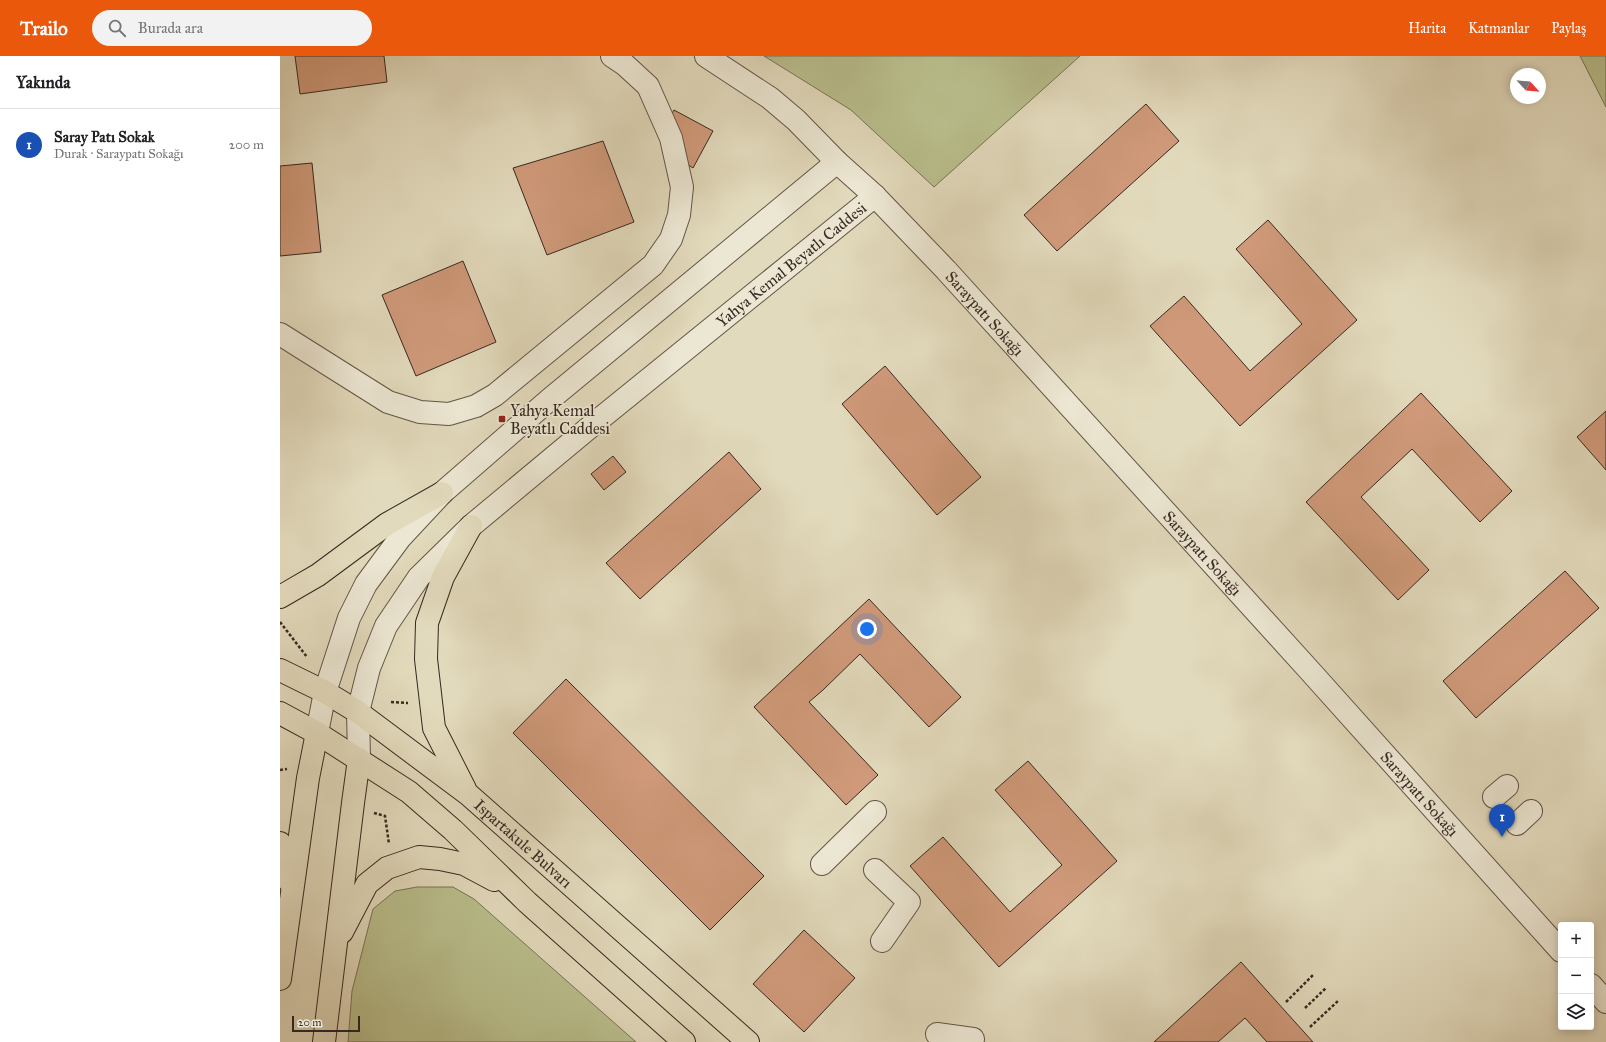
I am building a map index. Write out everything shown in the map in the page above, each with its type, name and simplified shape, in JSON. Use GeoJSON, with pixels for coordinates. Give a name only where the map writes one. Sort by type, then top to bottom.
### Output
{"type":"FeatureCollection","features":[{"type":"Feature","properties":{"kind":"main road"},"geometry":{"type":"LineString","coordinates":[[280,598],[318,575],[387,524],[442,493]]}},
{"type":"Feature","properties":{"kind":"main road"},"geometry":{"type":"LineString","coordinates":[[469,795],[434,728],[426,659],[427,623],[443,578],[471,526]]}},
{"type":"Feature","properties":{"kind":"main road","name":"Ispartakule Bulvarı"},"geometry":{"type":"LineString","coordinates":[[280,670],[325,692],[358,712],[469,795],[748,1042]]}},
{"type":"Feature","properties":{"kind":"main road"},"geometry":{"type":"LineString","coordinates":[[280,714],[317,733],[408,792],[453,830],[527,902],[684,1042]]}},
{"type":"Feature","properties":{"kind":"main road"},"geometry":{"type":"LineString","coordinates":[[280,979],[308,778],[317,733]]}},
{"type":"Feature","properties":{"kind":"main road"},"geometry":{"type":"LineString","coordinates":[[324,1042],[359,759]]}},
{"type":"Feature","properties":{"kind":"main road"},"geometry":{"type":"LineString","coordinates":[[280,843],[292,895]]}},
{"type":"Feature","properties":{"kind":"main road"},"geometry":{"type":"LineString","coordinates":[[335,946],[367,884],[387,868],[419,857],[440,859],[464,864],[494,880],[527,902]]}},
{"type":"Feature","properties":{"kind":"street"},"geometry":{"type":"LineString","coordinates":[[280,334],[388,402],[420,412],[449,414],[476,406],[495,394],[653,265],[672,238],[679,214],[682,187],[671,138],[648,86],[624,64],[612,56]]}},
{"type":"Feature","properties":{"kind":"street","name":"Saraypatı Sokağı"},"geometry":{"type":"LineString","coordinates":[[706,56],[770,98],[796,120],[837,162],[875,196],[946,270],[1310,670],[1558,948]]}},
{"type":"Feature","properties":{"kind":"street"},"geometry":{"type":"LineString","coordinates":[[317,733],[325,692],[349,618],[366,584],[400,538],[442,493],[548,400],[837,162]]}},
{"type":"Feature","properties":{"kind":"street","name":"Yahya Kemal Beyatlı Caddesi"},"geometry":{"type":"LineString","coordinates":[[359,759],[358,712],[369,668],[386,626],[419,577],[471,526],[596,422],[875,196]]}},
{"type":"Feature","properties":{"kind":"street"},"geometry":{"type":"LineString","coordinates":[[822,864],[875,812]]}},
{"type":"Feature","properties":{"kind":"street"},"geometry":{"type":"LineString","coordinates":[[875,870],[908,902],[882,941]]}},
{"type":"Feature","properties":{"kind":"street"},"geometry":{"type":"LineString","coordinates":[[1594,988],[1606,1002]]}},
{"type":"Feature","properties":{"kind":"street"},"geometry":{"type":"LineString","coordinates":[[937,1034],[973,1039]]}},
{"type":"Feature","properties":{"kind":"path"},"geometry":{"type":"LineString","coordinates":[[280,622],[307,657],[313,661]]}},
{"type":"Feature","properties":{"kind":"path"},"geometry":{"type":"LineString","coordinates":[[373,813],[385,816],[389,845]]}},
{"type":"Feature","properties":{"kind":"path"},"geometry":{"type":"LineString","coordinates":[[1286,1002],[1313,975]]}},
{"type":"Feature","properties":{"kind":"path"},"geometry":{"type":"LineString","coordinates":[[1304,1008],[1326,988]]}},
{"type":"Feature","properties":{"kind":"path"},"geometry":{"type":"LineString","coordinates":[[1310,1027],[1338,1001]]}},
{"type":"Feature","properties":{"kind":"green space"},"geometry":{"type":"Polygon","coordinates":[[[764,56],[1080,56],[934,187],[851,110],[764,56]]]}},
{"type":"Feature","properties":{"kind":"green space"},"geometry":{"type":"Polygon","coordinates":[[[1580,56],[1606,56],[1606,107],[1580,56]]]}},
{"type":"Feature","properties":{"kind":"green space"},"geometry":{"type":"Polygon","coordinates":[[[417,887],[453,887],[474,899],[636,1042],[348,1042],[352,991],[373,909],[395,891],[417,887]]]}},
{"type":"Feature","properties":{"kind":"building"},"geometry":{"type":"Polygon","coordinates":[[[295,56],[384,56],[387,82],[300,94],[295,56]]]}},
{"type":"Feature","properties":{"kind":"building"},"geometry":{"type":"Polygon","coordinates":[[[1146,104],[1179,141],[1057,251],[1024,215],[1146,104]]]}},
{"type":"Feature","properties":{"kind":"building"},"geometry":{"type":"Polygon","coordinates":[[[674,110],[713,131],[693,168],[684,162],[669,119],[674,110]]]}},
{"type":"Feature","properties":{"kind":"building"},"geometry":{"type":"Polygon","coordinates":[[[603,141],[634,222],[547,255],[513,168],[603,141]]]}},
{"type":"Feature","properties":{"kind":"building"},"geometry":{"type":"Polygon","coordinates":[[[312,163],[321,252],[280,256],[280,166],[312,163]]]}},
{"type":"Feature","properties":{"kind":"building"},"geometry":{"type":"Polygon","coordinates":[[[1268,220],[1357,320],[1240,426],[1150,326],[1184,296],[1250,371],[1302,324],[1236,249],[1268,220]]]}},
{"type":"Feature","properties":{"kind":"building"},"geometry":{"type":"Polygon","coordinates":[[[463,261],[496,342],[416,376],[382,295],[463,261]]]}},
{"type":"Feature","properties":{"kind":"building"},"geometry":{"type":"Polygon","coordinates":[[[885,366],[981,477],[937,515],[842,404],[885,366]]]}},
{"type":"Feature","properties":{"kind":"building"},"geometry":{"type":"Polygon","coordinates":[[[1421,393],[1512,491],[1480,522],[1412,449],[1361,497],[1429,570],[1398,600],[1306,502],[1421,393]]]}},
{"type":"Feature","properties":{"kind":"building"},"geometry":{"type":"Polygon","coordinates":[[[1606,411],[1606,470],[1577,437],[1606,411]]]}},
{"type":"Feature","properties":{"kind":"building"},"geometry":{"type":"Polygon","coordinates":[[[729,452],[761,489],[640,599],[606,563],[729,452]]]}},
{"type":"Feature","properties":{"kind":"building"},"geometry":{"type":"Polygon","coordinates":[[[613,456],[626,472],[604,490],[591,474],[613,456]]]}},
{"type":"Feature","properties":{"kind":"building"},"geometry":{"type":"Polygon","coordinates":[[[1565,571],[1599,608],[1476,718],[1443,681],[1565,571]]]}},
{"type":"Feature","properties":{"kind":"building"},"geometry":{"type":"Polygon","coordinates":[[[869,599],[961,697],[929,727],[860,654],[809,702],[878,775],[846,805],[754,707],[869,599]]]}},
{"type":"Feature","properties":{"kind":"building"},"geometry":{"type":"Polygon","coordinates":[[[566,679],[764,876],[710,930],[513,733],[566,679]]]}},
{"type":"Feature","properties":{"kind":"building"},"geometry":{"type":"Polygon","coordinates":[[[1028,761],[1117,861],[999,967],[910,866],[943,837],[1010,912],[1062,865],[995,790],[1028,761]]]}},
{"type":"Feature","properties":{"kind":"building"},"geometry":{"type":"Polygon","coordinates":[[[804,930],[855,978],[804,1032],[753,984],[804,930]]]}},
{"type":"Feature","properties":{"kind":"building"},"geometry":{"type":"Polygon","coordinates":[[[1241,962],[1313,1042],[1267,1042],[1245,1018],[1218,1042],[1154,1042],[1241,962]]]}},
{"type":"Feature","properties":{"kind":"place","name":"Yahya Kemal Beyatlı Caddesi"},"geometry":{"type":"Point","coordinates":[502,419]}},
{"type":"Feature","properties":{"kind":"place","name":"Saray Patı Sokak"},"geometry":{"type":"Point","coordinates":[1502,837]}}]}
